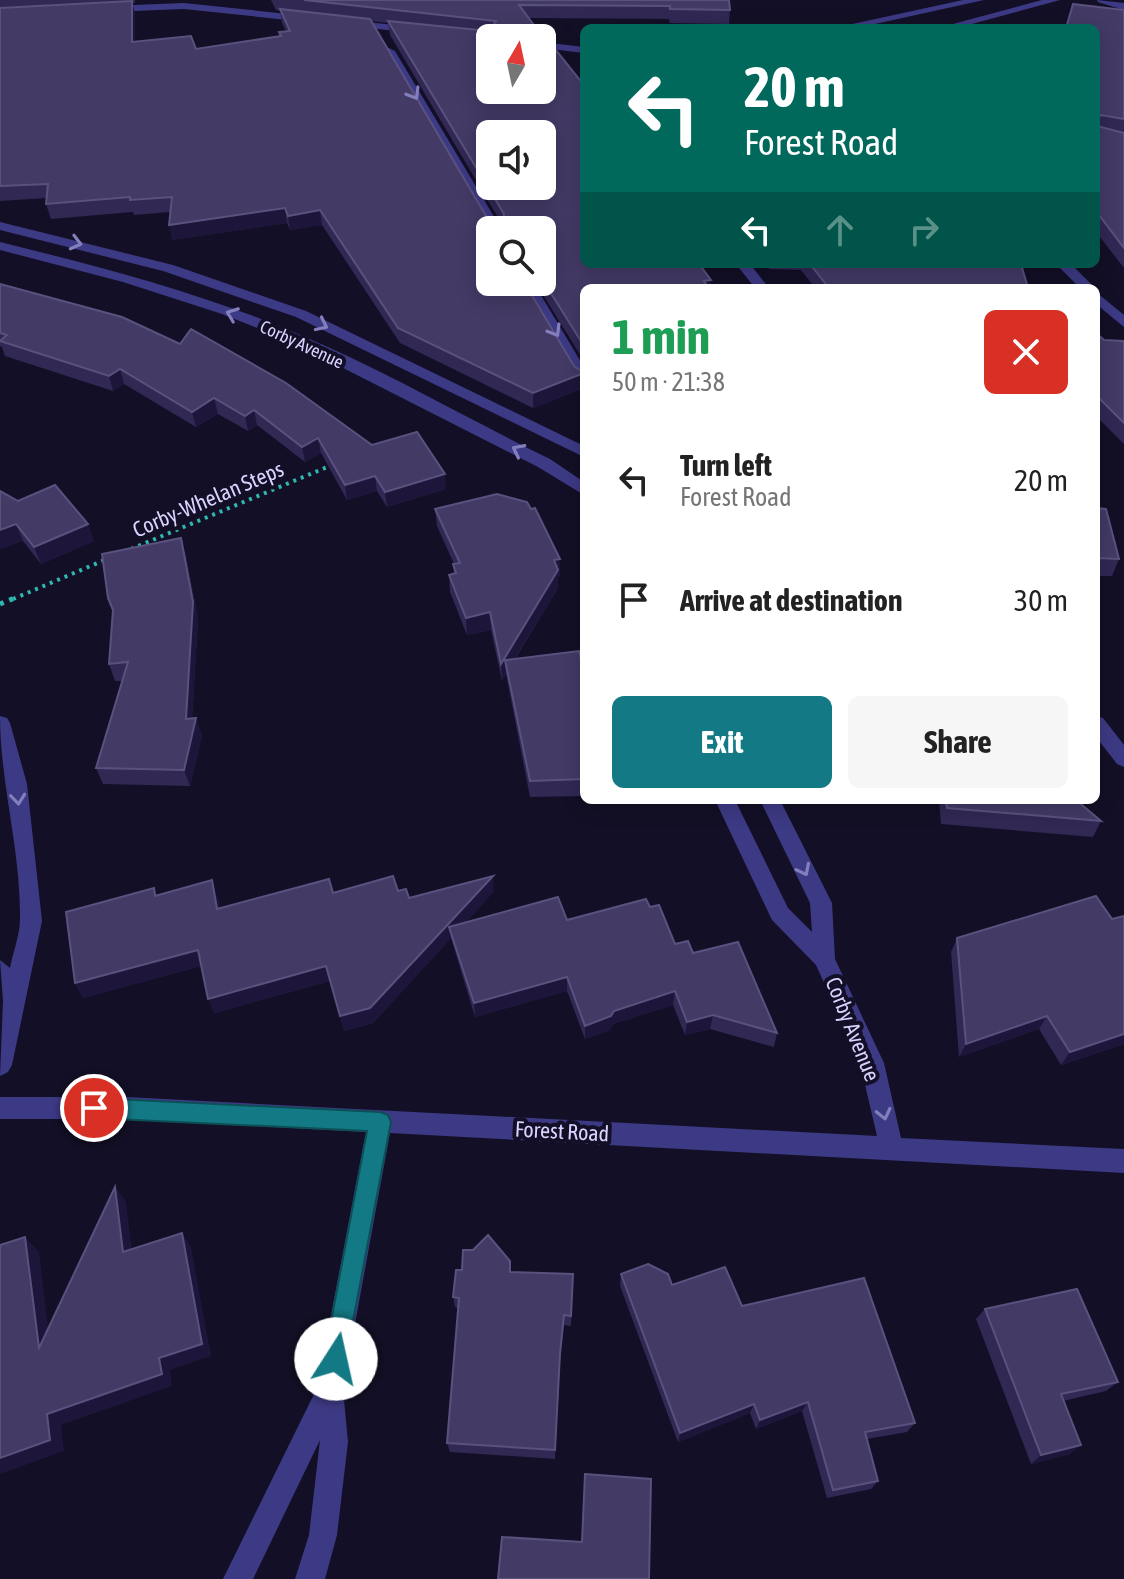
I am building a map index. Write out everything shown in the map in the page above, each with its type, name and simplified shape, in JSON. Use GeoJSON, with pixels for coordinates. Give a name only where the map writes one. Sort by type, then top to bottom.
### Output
{"type":"FeatureCollection","features":[{"type":"Feature","properties":{"kind":"street"},"geometry":{"type":"LineString","coordinates":[[207,0],[223,11]]}},
{"type":"Feature","properties":{"kind":"street"},"geometry":{"type":"LineString","coordinates":[[860,24],[979,0]]}},
{"type":"Feature","properties":{"kind":"street"},"geometry":{"type":"LineString","coordinates":[[960,24],[1055,0]]}},
{"type":"Feature","properties":{"kind":"street"},"geometry":{"type":"LineString","coordinates":[[1102,0],[1124,7]]}},
{"type":"Feature","properties":{"kind":"street"},"geometry":{"type":"LineString","coordinates":[[92,10],[184,6],[315,20]]}},
{"type":"Feature","properties":{"kind":"street"},"geometry":{"type":"LineString","coordinates":[[111,21],[197,19],[223,11]]}},
{"type":"Feature","properties":{"kind":"street"},"geometry":{"type":"LineString","coordinates":[[331,22],[433,33]]}},
{"type":"Feature","properties":{"kind":"street"},"geometry":{"type":"LineString","coordinates":[[377,26],[381,39],[487,216]]}},
{"type":"Feature","properties":{"kind":"street"},"geometry":{"type":"LineString","coordinates":[[556,47],[580,50]]}},
{"type":"Feature","properties":{"kind":"street","name":"Corby Avenue"},"geometry":{"type":"LineString","coordinates":[[0,226],[168,268],[301,314],[580,450]]}},
{"type":"Feature","properties":{"kind":"street","name":"Corby Avenue"},"geometry":{"type":"LineString","coordinates":[[0,246],[128,279],[227,311],[295,338],[544,463],[580,487]]}},
{"type":"Feature","properties":{"kind":"street"},"geometry":{"type":"LineString","coordinates":[[746,268],[759,284]]}},
{"type":"Feature","properties":{"kind":"street"},"geometry":{"type":"LineString","coordinates":[[1067,268],[1084,284]]}},
{"type":"Feature","properties":{"kind":"street"},"geometry":{"type":"LineString","coordinates":[[534,296],[580,373]]}},
{"type":"Feature","properties":{"kind":"street"},"geometry":{"type":"LineString","coordinates":[[1100,300],[1124,323]]}},
{"type":"Feature","properties":{"kind":"street"},"geometry":{"type":"LineString","coordinates":[[0,723],[17,784],[31,921],[0,1065]]}},
{"type":"Feature","properties":{"kind":"street"},"geometry":{"type":"LineString","coordinates":[[1100,728],[1124,759]]}},
{"type":"Feature","properties":{"kind":"street","name":"Corby Avenue"},"geometry":{"type":"LineString","coordinates":[[727,804],[780,914],[824,959],[872,1063],[891,1146]]}},
{"type":"Feature","properties":{"kind":"street","name":"Corby Avenue"},"geometry":{"type":"LineString","coordinates":[[772,804],[821,903],[824,959]]}},
{"type":"Feature","properties":{"kind":"street"},"geometry":{"type":"LineString","coordinates":[[0,970],[15,1004]]}},
{"type":"Feature","properties":{"kind":"street","name":"Forest Road"},"geometry":{"type":"LineString","coordinates":[[0,1108],[126,1108],[891,1146],[1124,1161]]}},
{"type":"Feature","properties":{"kind":"street"},"geometry":{"type":"LineString","coordinates":[[310,1579],[323,1535],[334,1442],[330,1389],[380,1122]]}},
{"type":"Feature","properties":{"kind":"street"},"geometry":{"type":"LineString","coordinates":[[238,1579],[330,1389]]}},
{"type":"Feature","properties":{"kind":"path","name":"Corby-Whelan Steps"},"geometry":{"type":"LineString","coordinates":[[129,550],[318,469],[337,464]]}},
{"type":"Feature","properties":{"kind":"path","name":"Corby-Whelan Steps"},"geometry":{"type":"LineString","coordinates":[[0,604],[115,555]]}},
{"type":"Feature","properties":{"kind":"building"},"geometry":{"type":"Polygon","coordinates":[[[304,0],[729,0],[730,10],[670,9],[670,6],[519,5],[533,24],[494,24],[496,21],[304,0]]]}},
{"type":"Feature","properties":{"kind":"building"},"geometry":{"type":"Polygon","coordinates":[[[132,1],[132,42],[191,36],[196,49],[281,36],[279,32],[290,31],[280,9],[370,19],[486,216],[476,216],[476,296],[532,296],[580,375],[533,393],[398,328],[320,210],[288,216],[285,208],[169,225],[172,197],[46,204],[48,184],[0,186],[0,8],[132,1]]]}},
{"type":"Feature","properties":{"kind":"building"},"geometry":{"type":"Polygon","coordinates":[[[1073,4],[1124,10],[1124,119],[1100,116],[1100,24],[1067,24],[1073,4]]]}},
{"type":"Feature","properties":{"kind":"building"},"geometry":{"type":"Polygon","coordinates":[[[388,21],[476,30],[476,104],[556,104],[556,50],[580,80],[580,268],[702,268],[711,280],[704,281],[706,284],[580,284],[580,340],[553,296],[556,296],[556,216],[504,216],[496,200],[556,200],[556,120],[476,120],[476,167],[388,21]]]}},
{"type":"Feature","properties":{"kind":"building"},"geometry":{"type":"Polygon","coordinates":[[[1100,127],[1124,133],[1124,248],[1100,216],[1100,127]]]}},
{"type":"Feature","properties":{"kind":"building"},"geometry":{"type":"Polygon","coordinates":[[[813,268],[1022,268],[1027,284],[826,284],[813,268]]]}},
{"type":"Feature","properties":{"kind":"building"},"geometry":{"type":"Polygon","coordinates":[[[0,284],[122,317],[180,344],[191,329],[286,383],[372,445],[417,432],[445,474],[385,492],[375,476],[345,485],[318,438],[302,447],[254,410],[245,416],[214,398],[192,412],[120,369],[109,376],[0,341],[7,335],[0,333],[0,284]]]}},
{"type":"Feature","properties":{"kind":"building"},"geometry":{"type":"Polygon","coordinates":[[[1100,336],[1104,340],[1124,341],[1124,423],[1100,399],[1100,336]]]}},
{"type":"Feature","properties":{"kind":"building"},"geometry":{"type":"Polygon","coordinates":[[[55,485],[88,524],[34,547],[16,524],[0,530],[0,491],[18,501],[55,485]]]}},
{"type":"Feature","properties":{"kind":"building"},"geometry":{"type":"Polygon","coordinates":[[[497,494],[527,502],[531,509],[535,508],[560,559],[554,560],[558,570],[501,664],[490,612],[466,618],[449,575],[456,573],[453,564],[460,563],[435,509],[497,494]]]}},
{"type":"Feature","properties":{"kind":"building"},"geometry":{"type":"Polygon","coordinates":[[[1100,508],[1106,509],[1119,559],[1100,558],[1100,508]]]}},
{"type":"Feature","properties":{"kind":"building"},"geometry":{"type":"Polygon","coordinates":[[[181,538],[193,602],[186,719],[196,718],[184,770],[96,768],[128,662],[109,664],[113,610],[108,598],[102,554],[181,538]]]}},
{"type":"Feature","properties":{"kind":"building"},"geometry":{"type":"Polygon","coordinates":[[[579,651],[580,779],[530,781],[505,660],[579,651]]]}},
{"type":"Feature","properties":{"kind":"building"},"geometry":{"type":"Polygon","coordinates":[[[946,804],[1081,804],[1101,821],[947,808],[946,804]]]}},
{"type":"Feature","properties":{"kind":"building"},"geometry":{"type":"Polygon","coordinates":[[[393,876],[398,891],[406,889],[409,898],[493,876],[370,1008],[340,1016],[326,966],[208,999],[198,950],[75,983],[66,912],[154,888],[155,896],[212,880],[217,909],[329,879],[333,893],[393,876]]]}},
{"type":"Feature","properties":{"kind":"building"},"geometry":{"type":"Polygon","coordinates":[[[1096,896],[1112,919],[1124,916],[1124,1034],[1070,1052],[1047,1016],[966,1044],[957,938],[1096,896]]]}},
{"type":"Feature","properties":{"kind":"building"},"geometry":{"type":"Polygon","coordinates":[[[558,897],[567,920],[646,899],[650,907],[659,905],[675,944],[688,941],[693,953],[738,942],[777,1033],[713,1015],[687,1022],[675,991],[614,1011],[611,1016],[585,1026],[567,977],[474,1003],[449,927],[558,897]]]}},
{"type":"Feature","properties":{"kind":"building"},"geometry":{"type":"Polygon","coordinates":[[[115,1187],[123,1252],[182,1233],[202,1344],[159,1358],[162,1374],[47,1414],[50,1440],[0,1458],[0,1245],[25,1237],[39,1348],[115,1187]]]}},
{"type":"Feature","properties":{"kind":"building"},"geometry":{"type":"Polygon","coordinates":[[[488,1235],[510,1261],[510,1272],[573,1274],[571,1316],[564,1315],[560,1353],[555,1450],[447,1443],[459,1298],[453,1297],[456,1270],[462,1270],[463,1250],[473,1250],[488,1235]]]}},
{"type":"Feature","properties":{"kind":"building"},"geometry":{"type":"Polygon","coordinates":[[[648,1264],[668,1274],[672,1285],[725,1267],[742,1306],[864,1278],[915,1423],[865,1432],[878,1481],[833,1490],[808,1402],[760,1420],[754,1404],[680,1433],[621,1274],[648,1264]]]}},
{"type":"Feature","properties":{"kind":"building"},"geometry":{"type":"Polygon","coordinates":[[[1077,1289],[1118,1382],[1061,1394],[1081,1445],[1041,1455],[985,1309],[1077,1289]]]}},
{"type":"Feature","properties":{"kind":"building"},"geometry":{"type":"Polygon","coordinates":[[[585,1474],[651,1479],[649,1579],[498,1579],[502,1537],[582,1542],[585,1474]]]}},
{"type":"Feature","properties":{"kind":"route"},"geometry":{"type":"LineString","coordinates":[[94,1108],[380,1122],[336,1359]]}}]}
